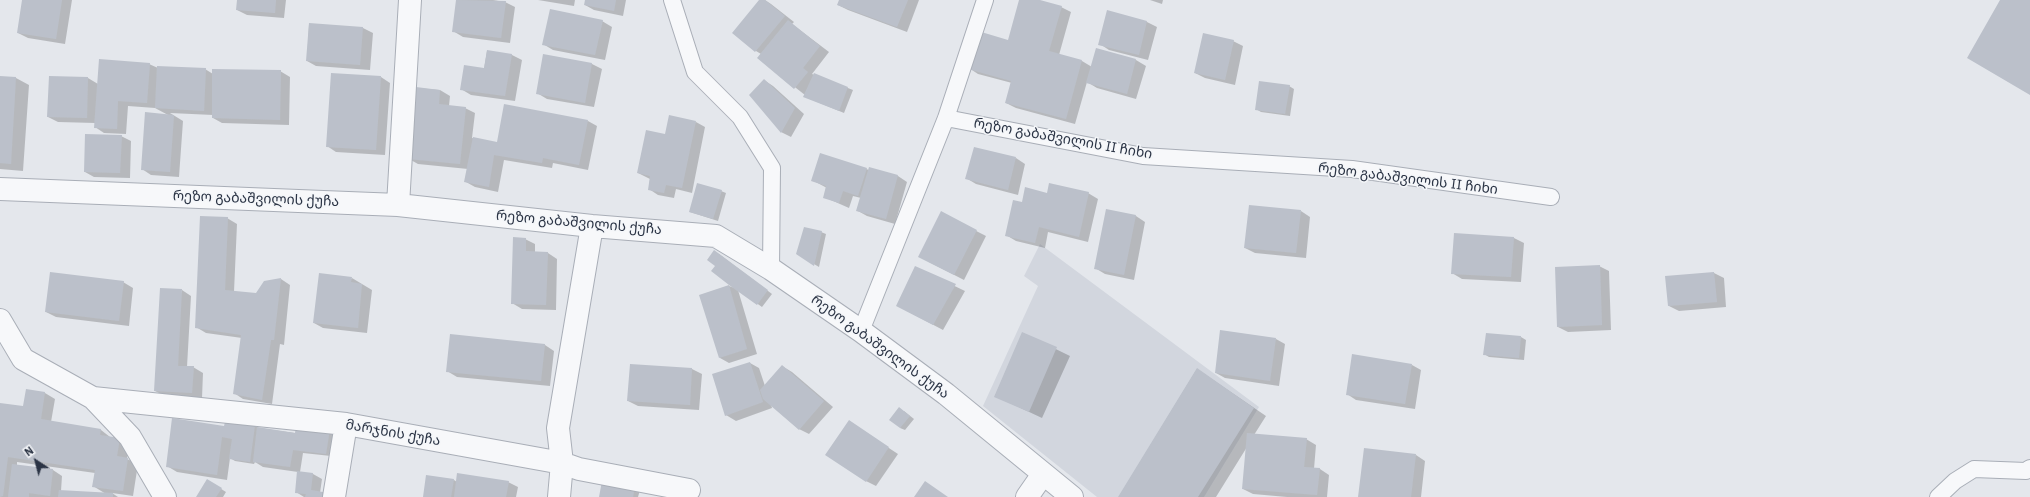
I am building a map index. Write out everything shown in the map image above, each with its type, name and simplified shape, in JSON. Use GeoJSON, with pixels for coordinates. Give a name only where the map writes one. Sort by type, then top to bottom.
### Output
{"type":"FeatureCollection","features":[{"type":"Feature","properties":{"kind":"street"},"geometry":{"type":"LineString","coordinates":[[398,205],[410,0]]}},
{"type":"Feature","properties":{"kind":"street","name":"რეზო გაბაშვილის ქუჩა"},"geometry":{"type":"LineString","coordinates":[[0,189],[398,205],[592,226],[716,236],[771,269],[861,330],[946,394],[1072,497]]}},
{"type":"Feature","properties":{"kind":"street"},"geometry":{"type":"LineString","coordinates":[[559,497],[562,463],[558,428],[592,226]]}},
{"type":"Feature","properties":{"kind":"street"},"geometry":{"type":"LineString","coordinates":[[0,320],[23,359],[93,398],[130,437],[165,497]]}},
{"type":"Feature","properties":{"kind":"street","name":"მარჯნის ქუჩა"},"geometry":{"type":"LineString","coordinates":[[93,398],[346,424],[562,463],[579,469],[689,490]]}},
{"type":"Feature","properties":{"kind":"street"},"geometry":{"type":"LineString","coordinates":[[334,497],[346,424]]}},
{"type":"Feature","properties":{"kind":"street"},"geometry":{"type":"LineString","coordinates":[[1027,497],[1042,474]]}},
{"type":"Feature","properties":{"kind":"lane"},"geometry":{"type":"LineString","coordinates":[[672,0],[695,72],[740,117],[772,168],[771,269]]}},
{"type":"Feature","properties":{"kind":"lane"},"geometry":{"type":"LineString","coordinates":[[861,330],[946,118],[984,0]]}},
{"type":"Feature","properties":{"kind":"lane","name":"რეზო გაბაშვილის II ჩიხი"},"geometry":{"type":"LineString","coordinates":[[946,118],[1143,156],[1352,169],[1551,197]]}},
{"type":"Feature","properties":{"kind":"lane"},"geometry":{"type":"LineString","coordinates":[[1938,497],[1955,480],[1974,469],[2026,471],[2030,468]]}},
{"type":"Feature","properties":{"kind":"shaded area"},"geometry":{"type":"Polygon","coordinates":[[[1040,244],[1259,407],[1204,497],[1097,497],[983,406],[1038,286],[1024,276],[1040,244]]]}},
{"type":"Feature","properties":{"kind":"building"},"geometry":{"type":"Polygon","coordinates":[[[22,0],[62,0],[56,39],[17,33],[22,0]]]}},
{"type":"Feature","properties":{"kind":"building"},"geometry":{"type":"Polygon","coordinates":[[[237,0],[276,0],[275,13],[236,10],[237,0]]]}},
{"type":"Feature","properties":{"kind":"building"},"geometry":{"type":"Polygon","coordinates":[[[456,0],[506,1],[501,38],[452,32],[456,0]]]}},
{"type":"Feature","properties":{"kind":"building"},"geometry":{"type":"Polygon","coordinates":[[[585,0],[616,0],[614,11],[584,5],[585,0]]]}},
{"type":"Feature","properties":{"kind":"building"},"geometry":{"type":"Polygon","coordinates":[[[759,0],[765,0],[785,16],[755,52],[732,33],[759,0]]]}},
{"type":"Feature","properties":{"kind":"building"},"geometry":{"type":"Polygon","coordinates":[[[839,0],[908,0],[897,27],[837,5],[839,0]]]}},
{"type":"Feature","properties":{"kind":"building"},"geometry":{"type":"Polygon","coordinates":[[[1019,0],[1040,0],[1062,6],[1049,51],[1082,60],[1066,119],[1005,103],[1011,81],[968,69],[978,31],[1008,40],[1019,0]]]}},
{"type":"Feature","properties":{"kind":"building"},"geometry":{"type":"Polygon","coordinates":[[[2000,0],[2030,0],[2030,95],[1967,58],[2000,0]]]}},
{"type":"Feature","properties":{"kind":"building"},"geometry":{"type":"Polygon","coordinates":[[[550,9],[603,20],[595,55],[542,45],[550,9]]]}},
{"type":"Feature","properties":{"kind":"building"},"geometry":{"type":"Polygon","coordinates":[[[1107,10],[1147,21],[1139,55],[1098,45],[1107,10]]]}},
{"type":"Feature","properties":{"kind":"building"},"geometry":{"type":"Polygon","coordinates":[[[788,20],[820,46],[803,68],[808,72],[794,89],[757,58],[788,20]]]}},
{"type":"Feature","properties":{"kind":"building"},"geometry":{"type":"Polygon","coordinates":[[[309,23],[363,27],[360,65],[306,61],[309,23]]]}},
{"type":"Feature","properties":{"kind":"building"},"geometry":{"type":"Polygon","coordinates":[[[1203,33],[1234,40],[1225,80],[1194,73],[1203,33]]]}},
{"type":"Feature","properties":{"kind":"building"},"geometry":{"type":"Polygon","coordinates":[[[1096,48],[1136,59],[1127,94],[1086,83],[1096,48]]]}},
{"type":"Feature","properties":{"kind":"building"},"geometry":{"type":"Polygon","coordinates":[[[487,50],[512,54],[505,96],[460,90],[464,65],[484,68],[487,50]]]}},
{"type":"Feature","properties":{"kind":"building"},"geometry":{"type":"Polygon","coordinates":[[[543,54],[592,63],[585,103],[536,94],[543,54]]]}},
{"type":"Feature","properties":{"kind":"building"},"geometry":{"type":"Polygon","coordinates":[[[99,59],[150,63],[147,103],[118,101],[117,129],[94,128],[99,59]]]}},
{"type":"Feature","properties":{"kind":"building"},"geometry":{"type":"Polygon","coordinates":[[[157,66],[206,68],[204,111],[155,108],[157,66]]]}},
{"type":"Feature","properties":{"kind":"building"},"geometry":{"type":"Polygon","coordinates":[[[212,69],[281,70],[280,120],[212,118],[212,69]]]}},
{"type":"Feature","properties":{"kind":"building"},"geometry":{"type":"Polygon","coordinates":[[[331,73],[381,76],[376,150],[326,147],[331,73]]]}},
{"type":"Feature","properties":{"kind":"building"},"geometry":{"type":"Polygon","coordinates":[[[814,73],[848,87],[839,111],[803,97],[814,73]]]}},
{"type":"Feature","properties":{"kind":"building"},"geometry":{"type":"Polygon","coordinates":[[[0,76],[16,77],[11,164],[0,163],[0,76]]]}},
{"type":"Feature","properties":{"kind":"building"},"geometry":{"type":"Polygon","coordinates":[[[49,76],[88,77],[87,118],[47,117],[49,76]]]}},
{"type":"Feature","properties":{"kind":"building"},"geometry":{"type":"Polygon","coordinates":[[[764,79],[795,108],[781,133],[749,95],[764,79]]]}},
{"type":"Feature","properties":{"kind":"building"},"geometry":{"type":"Polygon","coordinates":[[[1259,81],[1290,85],[1285,114],[1255,110],[1259,81]]]}},
{"type":"Feature","properties":{"kind":"building"},"geometry":{"type":"Polygon","coordinates":[[[416,87],[440,90],[439,104],[466,107],[460,164],[408,159],[416,87]]]}},
{"type":"Feature","properties":{"kind":"building"},"geometry":{"type":"Polygon","coordinates":[[[504,104],[588,120],[579,165],[543,158],[542,163],[494,155],[489,187],[464,182],[473,137],[497,142],[504,104]]]}},
{"type":"Feature","properties":{"kind":"building"},"geometry":{"type":"Polygon","coordinates":[[[145,112],[174,115],[170,172],[141,170],[145,112]]]}},
{"type":"Feature","properties":{"kind":"building"},"geometry":{"type":"Polygon","coordinates":[[[669,115],[696,121],[682,188],[666,185],[664,193],[648,190],[650,176],[637,173],[646,130],[665,134],[669,115]]]}},
{"type":"Feature","properties":{"kind":"building"},"geometry":{"type":"Polygon","coordinates":[[[85,134],[122,135],[120,173],[84,172],[85,134]]]}},
{"type":"Feature","properties":{"kind":"building"},"geometry":{"type":"Polygon","coordinates":[[[974,147],[1016,157],[1008,190],[965,179],[974,147]]]}},
{"type":"Feature","properties":{"kind":"building"},"geometry":{"type":"Polygon","coordinates":[[[820,153],[867,168],[858,196],[843,191],[839,203],[823,198],[826,186],[811,181],[820,153]]]}},
{"type":"Feature","properties":{"kind":"building"},"geometry":{"type":"Polygon","coordinates":[[[869,167],[898,175],[886,219],[856,211],[869,167]]]}},
{"type":"Feature","properties":{"kind":"building"},"geometry":{"type":"Polygon","coordinates":[[[697,183],[722,190],[713,219],[689,212],[697,183]]]}},
{"type":"Feature","properties":{"kind":"building"},"geometry":{"type":"Polygon","coordinates":[[[1049,183],[1089,192],[1079,237],[1039,227],[1035,243],[1005,236],[1013,200],[1022,202],[1025,187],[1047,193],[1049,183]]]}},
{"type":"Feature","properties":{"kind":"building"},"geometry":{"type":"Polygon","coordinates":[[[1249,205],[1301,210],[1296,253],[1244,248],[1249,205]]]}},
{"type":"Feature","properties":{"kind":"building"},"geometry":{"type":"Polygon","coordinates":[[[1106,209],[1136,215],[1124,275],[1094,269],[1106,209]]]}},
{"type":"Feature","properties":{"kind":"building"},"geometry":{"type":"Polygon","coordinates":[[[941,211],[977,230],[954,275],[918,257],[941,211]]]}},
{"type":"Feature","properties":{"kind":"building"},"geometry":{"type":"Polygon","coordinates":[[[200,216],[228,217],[225,290],[256,293],[264,281],[281,278],[274,340],[271,340],[262,400],[233,394],[241,335],[195,328],[200,216]]]}},
{"type":"Feature","properties":{"kind":"building"},"geometry":{"type":"Polygon","coordinates":[[[804,227],[822,231],[814,266],[796,254],[804,227]]]}},
{"type":"Feature","properties":{"kind":"building"},"geometry":{"type":"Polygon","coordinates":[[[1454,233],[1514,237],[1511,277],[1451,274],[1454,233]]]}},
{"type":"Feature","properties":{"kind":"building"},"geometry":{"type":"Polygon","coordinates":[[[513,237],[526,238],[526,251],[548,252],[546,305],[511,304],[513,237]]]}},
{"type":"Feature","properties":{"kind":"building"},"geometry":{"type":"Polygon","coordinates":[[[714,250],[768,290],[757,305],[711,271],[715,266],[707,260],[714,250]]]}},
{"type":"Feature","properties":{"kind":"building"},"geometry":{"type":"Polygon","coordinates":[[[1600,265],[1602,325],[1557,327],[1555,267],[1600,265]]]}},
{"type":"Feature","properties":{"kind":"building"},"geometry":{"type":"Polygon","coordinates":[[[915,266],[956,284],[933,325],[896,306],[915,266]]]}},
{"type":"Feature","properties":{"kind":"building"},"geometry":{"type":"Polygon","coordinates":[[[50,272],[124,281],[119,321],[45,312],[50,272]]]}},
{"type":"Feature","properties":{"kind":"building"},"geometry":{"type":"Polygon","coordinates":[[[1714,272],[1717,302],[1668,306],[1665,276],[1714,272]]]}},
{"type":"Feature","properties":{"kind":"building"},"geometry":{"type":"Polygon","coordinates":[[[319,273],[352,277],[351,282],[362,284],[358,328],[313,323],[319,273]]]}},
{"type":"Feature","properties":{"kind":"building"},"geometry":{"type":"Polygon","coordinates":[[[729,285],[747,349],[719,358],[699,295],[729,285]]]}},
{"type":"Feature","properties":{"kind":"building"},"geometry":{"type":"Polygon","coordinates":[[[160,288],[182,289],[178,366],[194,366],[192,393],[154,391],[160,288]]]}},
{"type":"Feature","properties":{"kind":"building"},"geometry":{"type":"Polygon","coordinates":[[[1220,330],[1276,338],[1270,381],[1215,373],[1220,330]]]}},
{"type":"Feature","properties":{"kind":"building"},"geometry":{"type":"Polygon","coordinates":[[[1022,332],[1057,347],[1029,412],[994,397],[1022,332]]]}},
{"type":"Feature","properties":{"kind":"building"},"geometry":{"type":"Polygon","coordinates":[[[1486,333],[1521,336],[1519,358],[1483,355],[1486,333]]]}},
{"type":"Feature","properties":{"kind":"building"},"geometry":{"type":"Polygon","coordinates":[[[450,334],[545,344],[541,381],[446,372],[450,334]]]}},
{"type":"Feature","properties":{"kind":"building"},"geometry":{"type":"Polygon","coordinates":[[[1352,354],[1412,364],[1405,404],[1346,395],[1352,354]]]}},
{"type":"Feature","properties":{"kind":"building"},"geometry":{"type":"Polygon","coordinates":[[[750,362],[763,402],[725,416],[712,374],[750,362]]]}},
{"type":"Feature","properties":{"kind":"building"},"geometry":{"type":"Polygon","coordinates":[[[630,364],[692,368],[690,405],[627,401],[630,364]]]}},
{"type":"Feature","properties":{"kind":"building"},"geometry":{"type":"Polygon","coordinates":[[[782,365],[824,401],[799,430],[763,399],[760,390],[782,365]]]}},
{"type":"Feature","properties":{"kind":"building"},"geometry":{"type":"Polygon","coordinates":[[[1197,368],[1254,408],[1198,497],[1118,497],[1197,368]]]}},
{"type":"Feature","properties":{"kind":"building"},"geometry":{"type":"Polygon","coordinates":[[[26,389],[45,392],[41,419],[101,429],[100,435],[120,438],[117,456],[128,458],[123,491],[92,487],[95,470],[8,457],[3,496],[0,497],[0,403],[23,406],[26,389]]]}},
{"type":"Feature","properties":{"kind":"building"},"geometry":{"type":"Polygon","coordinates":[[[899,407],[910,416],[900,428],[889,420],[899,407]]]}},
{"type":"Feature","properties":{"kind":"building"},"geometry":{"type":"Polygon","coordinates":[[[172,418],[224,426],[225,422],[255,425],[250,462],[229,459],[232,439],[222,437],[217,475],[166,467],[172,418]]]}},
{"type":"Feature","properties":{"kind":"building"},"geometry":{"type":"Polygon","coordinates":[[[849,420],[889,447],[866,482],[825,455],[849,420]]]}},
{"type":"Feature","properties":{"kind":"building"},"geometry":{"type":"Polygon","coordinates":[[[296,425],[330,429],[326,454],[293,450],[290,467],[253,462],[257,427],[295,433],[296,425]]]}},
{"type":"Feature","properties":{"kind":"building"},"geometry":{"type":"Polygon","coordinates":[[[1247,433],[1307,438],[1304,467],[1320,468],[1317,495],[1242,489],[1247,433]]]}},
{"type":"Feature","properties":{"kind":"building"},"geometry":{"type":"Polygon","coordinates":[[[1364,448],[1416,454],[1411,497],[1358,497],[1364,448]]]}},
{"type":"Feature","properties":{"kind":"building"},"geometry":{"type":"Polygon","coordinates":[[[12,464],[53,469],[50,496],[29,493],[29,497],[8,497],[12,464]]]}},
{"type":"Feature","properties":{"kind":"building"},"geometry":{"type":"Polygon","coordinates":[[[297,471],[313,473],[311,490],[329,493],[329,497],[305,497],[306,494],[295,493],[297,471]]]}},
{"type":"Feature","properties":{"kind":"building"},"geometry":{"type":"Polygon","coordinates":[[[457,473],[509,481],[506,497],[454,497],[457,473]]]}},
{"type":"Feature","properties":{"kind":"building"},"geometry":{"type":"Polygon","coordinates":[[[426,475],[454,479],[451,497],[423,497],[426,475]]]}},
{"type":"Feature","properties":{"kind":"building"},"geometry":{"type":"Polygon","coordinates":[[[207,479],[222,488],[216,497],[196,497],[207,479]]]}},
{"type":"Feature","properties":{"kind":"building"},"geometry":{"type":"Polygon","coordinates":[[[602,481],[635,486],[633,497],[599,497],[602,481]]]}},
{"type":"Feature","properties":{"kind":"building"},"geometry":{"type":"Polygon","coordinates":[[[925,481],[948,497],[914,497],[925,481]]]}},
{"type":"Feature","properties":{"kind":"building"},"geometry":{"type":"Polygon","coordinates":[[[59,490],[113,493],[113,497],[58,497],[59,490]]]}}]}
